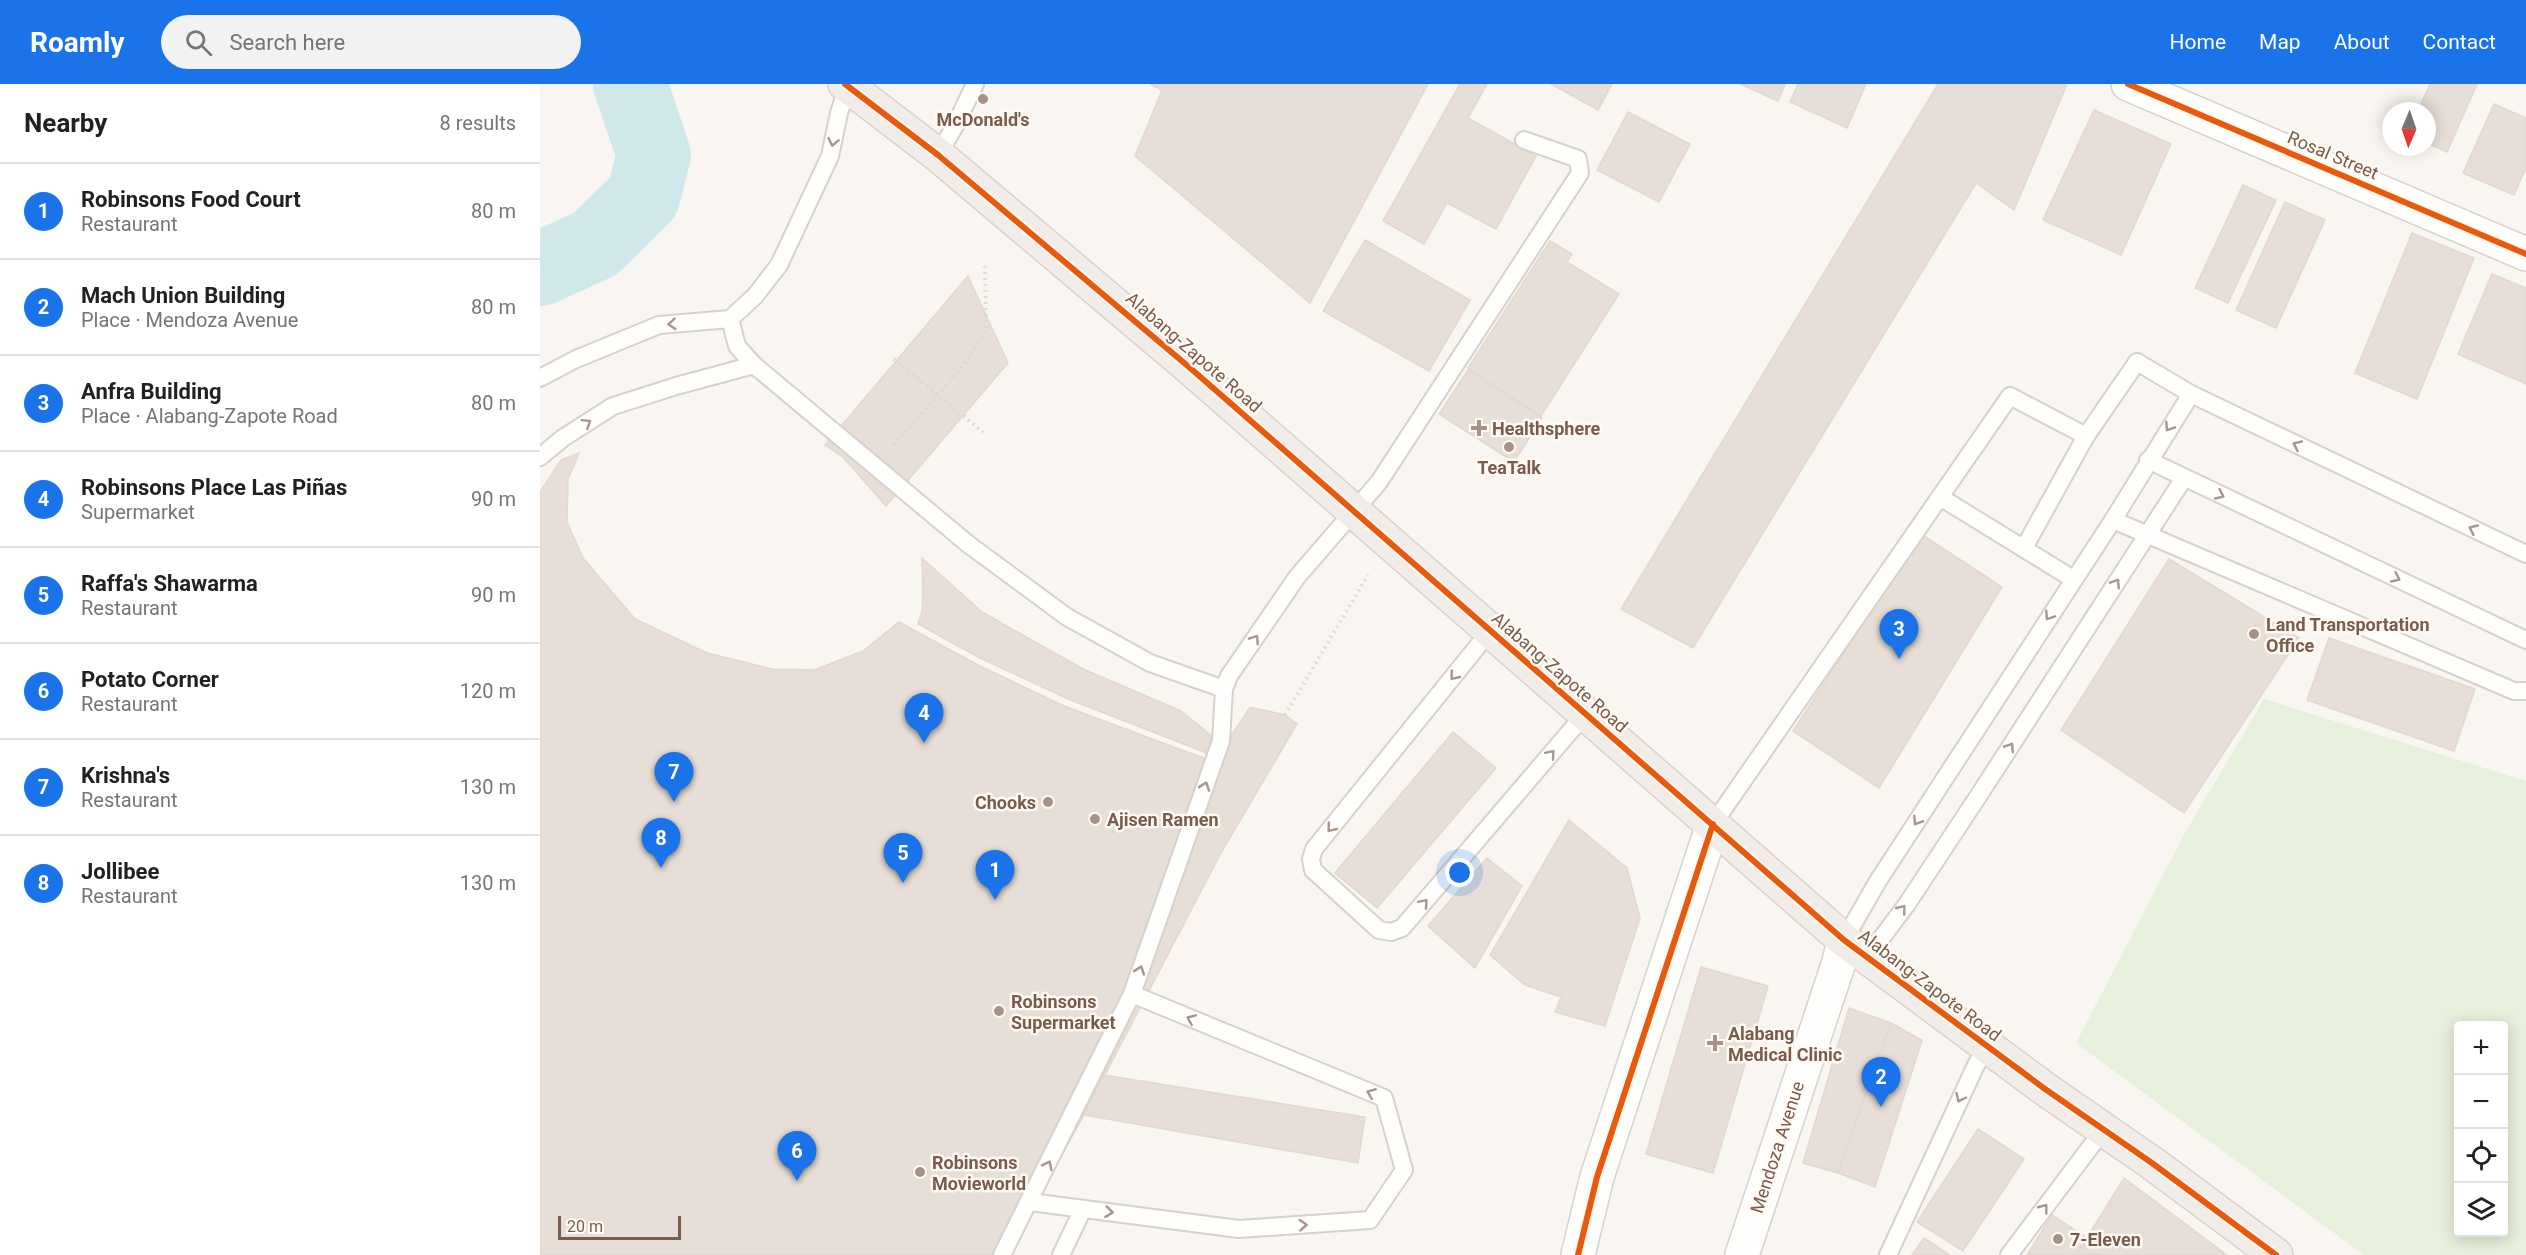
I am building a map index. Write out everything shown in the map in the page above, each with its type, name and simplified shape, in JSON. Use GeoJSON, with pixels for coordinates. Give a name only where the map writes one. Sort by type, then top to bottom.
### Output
{"type":"FeatureCollection","features":[{"type":"Feature","properties":{"kind":"highway","name":"Alabang-Zapote Road"},"geometry":{"type":"LineString","coordinates":[[847,85],[938,155],[1189,367],[1856,948],[1987,1046],[2276,1255]]}},
{"type":"Feature","properties":{"kind":"street","name":"Rosal Street"},"geometry":{"type":"LineString","coordinates":[[2128,84],[2526,254]]}},
{"type":"Feature","properties":{"kind":"street"},"geometry":{"type":"LineString","coordinates":[[1578,1255],[1597,1178],[1713,824]]}},
{"type":"Feature","properties":{"kind":"street","name":"Mendoza Avenue"},"geometry":{"type":"LineString","coordinates":[[1742,1255],[1824,1005],[1851,972],[1856,948]]}},
{"type":"Feature","properties":{"kind":"lane"},"geometry":{"type":"LineString","coordinates":[[938,155],[975,84]]}},
{"type":"Feature","properties":{"kind":"lane"},"geometry":{"type":"LineString","coordinates":[[540,378],[576,359],[659,325],[730,320],[756,296],[779,265],[830,156],[847,85]]}},
{"type":"Feature","properties":{"kind":"lane"},"geometry":{"type":"LineString","coordinates":[[1002,1255],[1132,994],[1221,741],[1224,689],[1229,676],[1297,577],[1385,472],[1580,172],[1578,159],[1524,140]]}},
{"type":"Feature","properties":{"kind":"lane"},"geometry":{"type":"LineString","coordinates":[[730,320],[737,346],[754,366],[968,544],[1067,617],[1150,663],[1224,689]]}},
{"type":"Feature","properties":{"kind":"lane"},"geometry":{"type":"LineString","coordinates":[[2024,548],[2086,436],[2137,362],[2191,394],[2526,554]]}},
{"type":"Feature","properties":{"kind":"lane"},"geometry":{"type":"LineString","coordinates":[[540,458],[563,438],[613,406],[676,386],[754,366]]}},
{"type":"Feature","properties":{"kind":"lane"},"geometry":{"type":"LineString","coordinates":[[1856,948],[1878,881],[2113,520],[2148,460],[2191,394]]}},
{"type":"Feature","properties":{"kind":"lane"},"geometry":{"type":"LineString","coordinates":[[1713,824],[2010,396],[2086,436]]}},
{"type":"Feature","properties":{"kind":"lane"},"geometry":{"type":"LineString","coordinates":[[2148,460],[2526,640]]}},
{"type":"Feature","properties":{"kind":"lane"},"geometry":{"type":"LineString","coordinates":[[1856,948],[1907,903],[2184,478]]}},
{"type":"Feature","properties":{"kind":"lane"},"geometry":{"type":"LineString","coordinates":[[1940,497],[2073,579]]}},
{"type":"Feature","properties":{"kind":"lane"},"geometry":{"type":"LineString","coordinates":[[2113,520],[2514,691],[2526,691]]}},
{"type":"Feature","properties":{"kind":"lane"},"geometry":{"type":"LineString","coordinates":[[1490,631],[1314,849],[1311,859],[1313,870],[1379,930],[1391,932],[1402,928],[1585,714]]}},
{"type":"Feature","properties":{"kind":"lane"},"geometry":{"type":"LineString","coordinates":[[1030,1202],[1239,1229],[1370,1220],[1404,1170],[1384,1098],[1132,994]]}},
{"type":"Feature","properties":{"kind":"lane"},"geometry":{"type":"LineString","coordinates":[[1888,1255],[1976,1065],[1987,1046]]}},
{"type":"Feature","properties":{"kind":"lane"},"geometry":{"type":"LineString","coordinates":[[2009,1255],[2104,1129]]}},
{"type":"Feature","properties":{"kind":"lane"},"geometry":{"type":"LineString","coordinates":[[1061,1255],[1083,1209]]}},
{"type":"Feature","properties":{"kind":"path"},"geometry":{"type":"LineString","coordinates":[[875,467],[960,370],[987,330],[985,266]]}},
{"type":"Feature","properties":{"kind":"path"},"geometry":{"type":"LineString","coordinates":[[894,359],[983,432]]}},
{"type":"Feature","properties":{"kind":"path"},"geometry":{"type":"LineString","coordinates":[[1285,715],[1380,556],[1392,543]]}},
{"type":"Feature","properties":{"kind":"green space"},"geometry":{"type":"Polygon","coordinates":[[[2264,699],[2526,781],[2526,1255],[2364,1255],[2076,1043],[2185,833],[2264,699]]]}},
{"type":"Feature","properties":{"kind":"building"},"geometry":{"type":"Polygon","coordinates":[[[1150,84],[1428,84],[1310,303],[1135,156],[1162,90],[1150,84]]]}},
{"type":"Feature","properties":{"kind":"building"},"geometry":{"type":"Polygon","coordinates":[[[1460,84],[1487,84],[1468,118],[1536,156],[1496,229],[1447,203],[1424,244],[1383,221],[1460,84]]]}},
{"type":"Feature","properties":{"kind":"building"},"geometry":{"type":"Polygon","coordinates":[[[1551,84],[1612,84],[1598,110],[1551,84]]]}},
{"type":"Feature","properties":{"kind":"building"},"geometry":{"type":"Polygon","coordinates":[[[1740,84],[1785,84],[1778,101],[1740,84]]]}},
{"type":"Feature","properties":{"kind":"building"},"geometry":{"type":"Polygon","coordinates":[[[1798,84],[1866,84],[1847,128],[1790,102],[1798,84]]]}},
{"type":"Feature","properties":{"kind":"building"},"geometry":{"type":"Polygon","coordinates":[[[1938,84],[2067,84],[2014,210],[1976,183],[1693,648],[1621,609],[1938,84]]]}},
{"type":"Feature","properties":{"kind":"building"},"geometry":{"type":"Polygon","coordinates":[[[2430,84],[2477,84],[2447,152],[2436,147],[2436,102],[2422,102],[2430,84]]]}},
{"type":"Feature","properties":{"kind":"building"},"geometry":{"type":"Polygon","coordinates":[[[2494,104],[2526,118],[2526,168],[2514,195],[2463,173],[2494,104]]]}},
{"type":"Feature","properties":{"kind":"building"},"geometry":{"type":"Polygon","coordinates":[[[2094,110],[2171,144],[2121,255],[2043,220],[2094,110]]]}},
{"type":"Feature","properties":{"kind":"building"},"geometry":{"type":"Polygon","coordinates":[[[1628,112],[1690,144],[1659,202],[1597,170],[1628,112]]]}},
{"type":"Feature","properties":{"kind":"building"},"geometry":{"type":"Polygon","coordinates":[[[2243,185],[2276,200],[2228,303],[2195,288],[2243,185]]]}},
{"type":"Feature","properties":{"kind":"building"},"geometry":{"type":"Polygon","coordinates":[[[2285,202],[2325,220],[2276,328],[2236,310],[2285,202]]]}},
{"type":"Feature","properties":{"kind":"building"},"geometry":{"type":"Polygon","coordinates":[[[2412,233],[2474,258],[2417,399],[2355,373],[2412,233]]]}},
{"type":"Feature","properties":{"kind":"building"},"geometry":{"type":"Polygon","coordinates":[[[1365,240],[1470,300],[1429,371],[1323,311],[1365,240]]]}},
{"type":"Feature","properties":{"kind":"building"},"geometry":{"type":"Polygon","coordinates":[[[1550,241],[1572,254],[1567,262],[1619,294],[1541,416],[1468,368],[1550,241]]]}},
{"type":"Feature","properties":{"kind":"building"},"geometry":{"type":"Polygon","coordinates":[[[2492,274],[2526,288],[2526,384],[2458,354],[2492,274]]]}},
{"type":"Feature","properties":{"kind":"building"},"geometry":{"type":"Polygon","coordinates":[[[968,276],[1008,363],[886,506],[843,457],[825,445],[968,276]]]}},
{"type":"Feature","properties":{"kind":"building"},"geometry":{"type":"Polygon","coordinates":[[[1468,370],[1542,418],[1514,462],[1439,414],[1468,370]]]}},
{"type":"Feature","properties":{"kind":"building"},"geometry":{"type":"Polygon","coordinates":[[[579,453],[568,479],[567,522],[583,558],[635,619],[707,653],[772,669],[814,670],[863,651],[899,622],[978,665],[1064,706],[1214,762],[1250,707],[1285,715],[1297,724],[1222,851],[1084,1115],[1006,1255],[540,1255],[540,492],[561,460],[579,453]]]}},
{"type":"Feature","properties":{"kind":"building"},"geometry":{"type":"Polygon","coordinates":[[[1921,534],[2002,587],[1879,788],[1793,731],[1921,534]]]}},
{"type":"Feature","properties":{"kind":"building"},"geometry":{"type":"Polygon","coordinates":[[[922,558],[982,612],[1083,669],[1181,711],[1218,741],[1212,755],[1068,699],[980,658],[918,624],[922,612],[922,558]]]}},
{"type":"Feature","properties":{"kind":"building"},"geometry":{"type":"Polygon","coordinates":[[[2169,559],[2299,638],[2184,813],[2061,730],[2169,559]]]}},
{"type":"Feature","properties":{"kind":"building"},"geometry":{"type":"Polygon","coordinates":[[[2329,638],[2475,689],[2454,751],[2307,700],[2329,638]]]}},
{"type":"Feature","properties":{"kind":"building"},"geometry":{"type":"Polygon","coordinates":[[[1453,732],[1496,768],[1377,908],[1335,873],[1453,732]]]}},
{"type":"Feature","properties":{"kind":"building"},"geometry":{"type":"Polygon","coordinates":[[[1569,820],[1627,868],[1640,918],[1605,1026],[1555,1012],[1561,997],[1525,985],[1490,955],[1569,820]]]}},
{"type":"Feature","properties":{"kind":"building"},"geometry":{"type":"Polygon","coordinates":[[[1487,858],[1522,886],[1475,968],[1428,926],[1487,858]]]}},
{"type":"Feature","properties":{"kind":"building","name":"Alabang Medical Clinic"},"geometry":{"type":"Polygon","coordinates":[[[1701,967],[1768,986],[1713,1173],[1646,1154],[1701,967]]]}},
{"type":"Feature","properties":{"kind":"building"},"geometry":{"type":"Polygon","coordinates":[[[1849,1008],[1891,1023],[1838,1173],[1803,1163],[1849,1008]]]}},
{"type":"Feature","properties":{"kind":"building"},"geometry":{"type":"Polygon","coordinates":[[[1891,1023],[1922,1040],[1875,1187],[1838,1173],[1891,1023]]]}},
{"type":"Feature","properties":{"kind":"building"},"geometry":{"type":"Polygon","coordinates":[[[1104,1075],[1365,1117],[1358,1163],[1084,1115],[1104,1075]]]}},
{"type":"Feature","properties":{"kind":"building"},"geometry":{"type":"Polygon","coordinates":[[[1978,1129],[2024,1159],[1963,1251],[1917,1222],[1978,1129]]]}},
{"type":"Feature","properties":{"kind":"building"},"geometry":{"type":"Polygon","coordinates":[[[2124,1178],[2167,1210],[2227,1255],[2076,1255],[2124,1178]]]}},
{"type":"Feature","properties":{"kind":"building"},"geometry":{"type":"Polygon","coordinates":[[[2052,1215],[2087,1238],[2076,1255],[2027,1255],[2052,1215]]]}},
{"type":"Feature","properties":{"kind":"building"},"geometry":{"type":"Polygon","coordinates":[[[1924,1238],[1950,1255],[1912,1255],[1924,1238]]]}},
{"type":"Feature","properties":{"kind":"waterway"},"geometry":{"type":"LineString","coordinates":[[540,269],[595,244],[643,197],[654,155],[630,84]]}},
{"type":"Feature","properties":{"kind":"cycle path"},"geometry":{"type":"LineString","coordinates":[[845,84],[938,155],[1189,367],[1844,940],[2045,1089],[2152,1163],[2276,1255]]}},
{"type":"Feature","properties":{"kind":"cycle path"},"geometry":{"type":"LineString","coordinates":[[2128,84],[2526,254]]}},
{"type":"Feature","properties":{"kind":"cycle path"},"geometry":{"type":"LineString","coordinates":[[1578,1255],[1597,1177],[1713,824]]}},
{"type":"Feature","properties":{"kind":"place","name":"McDonald's"},"geometry":{"type":"Point","coordinates":[983,99]}},
{"type":"Feature","properties":{"kind":"place","name":"Healthsphere"},"geometry":{"type":"Point","coordinates":[1479,428]}},
{"type":"Feature","properties":{"kind":"place","name":"TeaTalk"},"geometry":{"type":"Point","coordinates":[1509,447]}},
{"type":"Feature","properties":{"kind":"place","name":"Land Transportation Office"},"geometry":{"type":"Point","coordinates":[2254,634]}},
{"type":"Feature","properties":{"kind":"place","name":"Anfra Building"},"geometry":{"type":"Point","coordinates":[1899,659]}},
{"type":"Feature","properties":{"kind":"place","name":"Robinsons Place Las Piñas"},"geometry":{"type":"Point","coordinates":[924,743]}},
{"type":"Feature","properties":{"kind":"place","name":"Krishna's"},"geometry":{"type":"Point","coordinates":[674,802]}},
{"type":"Feature","properties":{"kind":"place","name":"Chooks"},"geometry":{"type":"Point","coordinates":[1048,802]}},
{"type":"Feature","properties":{"kind":"place","name":"Ajisen Ramen"},"geometry":{"type":"Point","coordinates":[1095,819]}},
{"type":"Feature","properties":{"kind":"place","name":"Jollibee"},"geometry":{"type":"Point","coordinates":[661,868]}},
{"type":"Feature","properties":{"kind":"place","name":"Raffa's Shawarma"},"geometry":{"type":"Point","coordinates":[903,883]}},
{"type":"Feature","properties":{"kind":"place","name":"Robinsons Food Court"},"geometry":{"type":"Point","coordinates":[995,900]}},
{"type":"Feature","properties":{"kind":"place","name":"Robinsons Supermarket"},"geometry":{"type":"Point","coordinates":[999,1011]}},
{"type":"Feature","properties":{"kind":"place","name":"Alabang Medical Clinic"},"geometry":{"type":"Point","coordinates":[1715,1043]}},
{"type":"Feature","properties":{"kind":"place","name":"Mach Union Building"},"geometry":{"type":"Point","coordinates":[1881,1107]}},
{"type":"Feature","properties":{"kind":"place","name":"Robinsons Movieworld"},"geometry":{"type":"Point","coordinates":[920,1172]}},
{"type":"Feature","properties":{"kind":"place","name":"Potato Corner"},"geometry":{"type":"Point","coordinates":[797,1181]}},
{"type":"Feature","properties":{"kind":"place","name":"7-Eleven"},"geometry":{"type":"Point","coordinates":[2058,1239]}}]}
